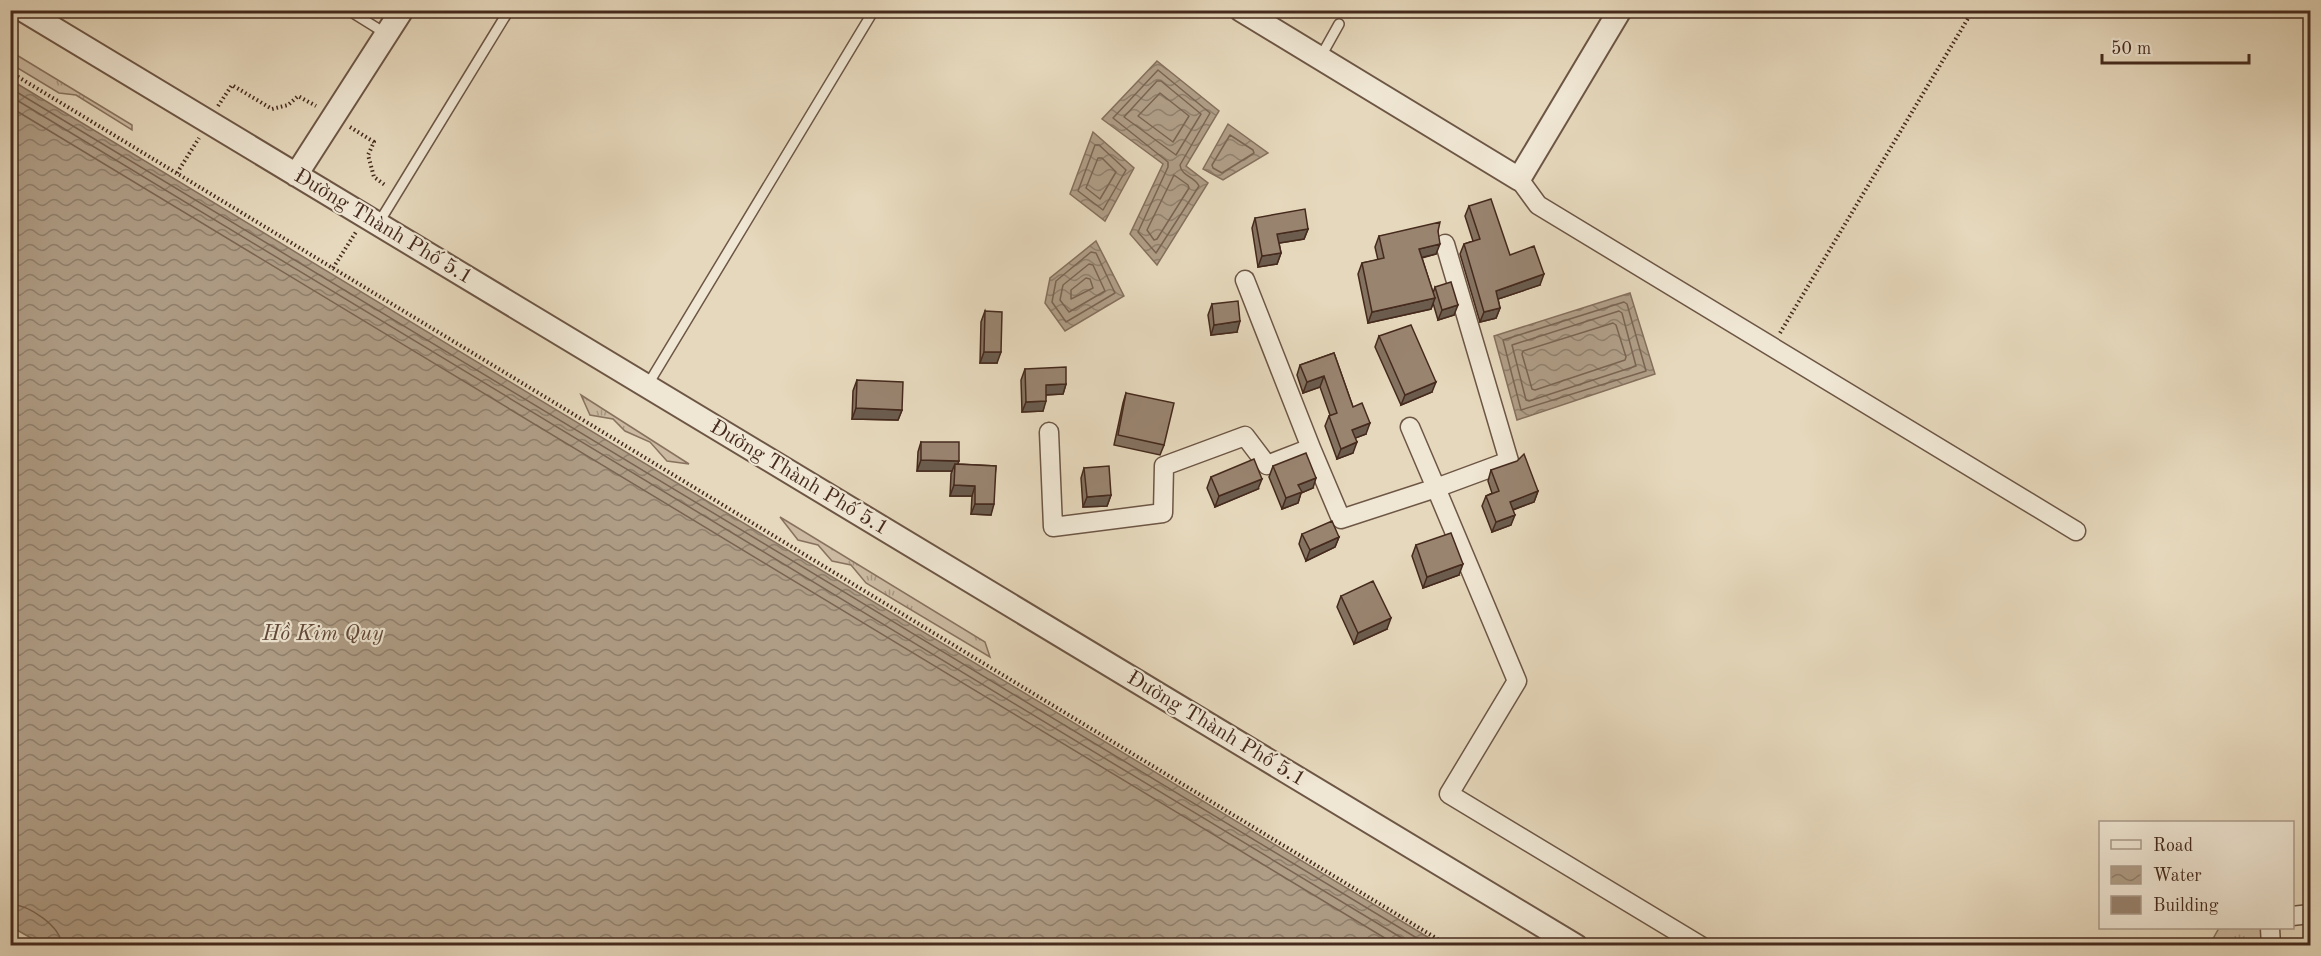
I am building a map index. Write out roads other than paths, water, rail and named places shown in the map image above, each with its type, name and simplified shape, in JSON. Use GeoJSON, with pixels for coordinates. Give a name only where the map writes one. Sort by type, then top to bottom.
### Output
{"type":"FeatureCollection","features":[{"type":"Feature","properties":{"kind":"street","name":"Đường Thành Phố 5.1"},"geometry":{"type":"LineString","coordinates":[[23,10],[1576,945]]}},
{"type":"Feature","properties":{"kind":"street"},"geometry":{"type":"LineString","coordinates":[[296,175],[402,10]]}},
{"type":"Feature","properties":{"kind":"street"},"geometry":{"type":"LineString","coordinates":[[1241,10],[1519,179],[1538,205],[2076,531]]}},
{"type":"Feature","properties":{"kind":"street"},"geometry":{"type":"LineString","coordinates":[[1519,179],[1620,10]]}},
{"type":"Feature","properties":{"kind":"street"},"geometry":{"type":"LineString","coordinates":[[1245,280],[1341,519],[1509,461],[1445,244]]}},
{"type":"Feature","properties":{"kind":"street"},"geometry":{"type":"LineString","coordinates":[[1410,427],[1517,681],[1449,794],[1701,945]]}},
{"type":"Feature","properties":{"kind":"street"},"geometry":{"type":"LineString","coordinates":[[1049,432],[1053,527],[1163,513],[1164,466],[1245,436],[1267,465],[1311,448]]}},
{"type":"Feature","properties":{"kind":"street"},"geometry":{"type":"LineString","coordinates":[[2294,916],[2310,914]]}},
{"type":"Feature","properties":{"kind":"street"},"geometry":{"type":"LineString","coordinates":[[2270,929],[2271,945]]}},
{"type":"Feature","properties":{"kind":"lane"},"geometry":{"type":"LineString","coordinates":[[348,10],[387,35]]}},
{"type":"Feature","properties":{"kind":"lane"},"geometry":{"type":"LineString","coordinates":[[378,224],[509,10]]}},
{"type":"Feature","properties":{"kind":"lane"},"geometry":{"type":"LineString","coordinates":[[647,386],[874,10]]}},
{"type":"Feature","properties":{"kind":"lane"},"geometry":{"type":"LineString","coordinates":[[1320,58],[1339,24]]}},
{"type":"Feature","properties":{"kind":"water"},"geometry":{"type":"Polygon","coordinates":[[[1157,61],[1219,111],[1186,166],[1208,183],[1157,265],[1130,234],[1163,164],[1102,119],[1157,61]]]}},
{"type":"Feature","properties":{"kind":"water","name":"Hồ Kim Quy"},"geometry":{"type":"Polygon","coordinates":[[[10,81],[1441,945],[43,945],[10,926],[10,81]]]}},
{"type":"Feature","properties":{"kind":"water"},"geometry":{"type":"Polygon","coordinates":[[[1228,124],[1268,153],[1223,180],[1203,169],[1228,124]]]}},
{"type":"Feature","properties":{"kind":"water"},"geometry":{"type":"Polygon","coordinates":[[[1093,132],[1134,168],[1105,221],[1070,194],[1093,132]]]}},
{"type":"Feature","properties":{"kind":"water"},"geometry":{"type":"Polygon","coordinates":[[[1096,241],[1124,296],[1065,331],[1045,303],[1050,278],[1096,241]]]}},
{"type":"Feature","properties":{"kind":"water"},"geometry":{"type":"Polygon","coordinates":[[[1630,293],[1655,374],[1517,420],[1494,336],[1630,293]]]}}]}
